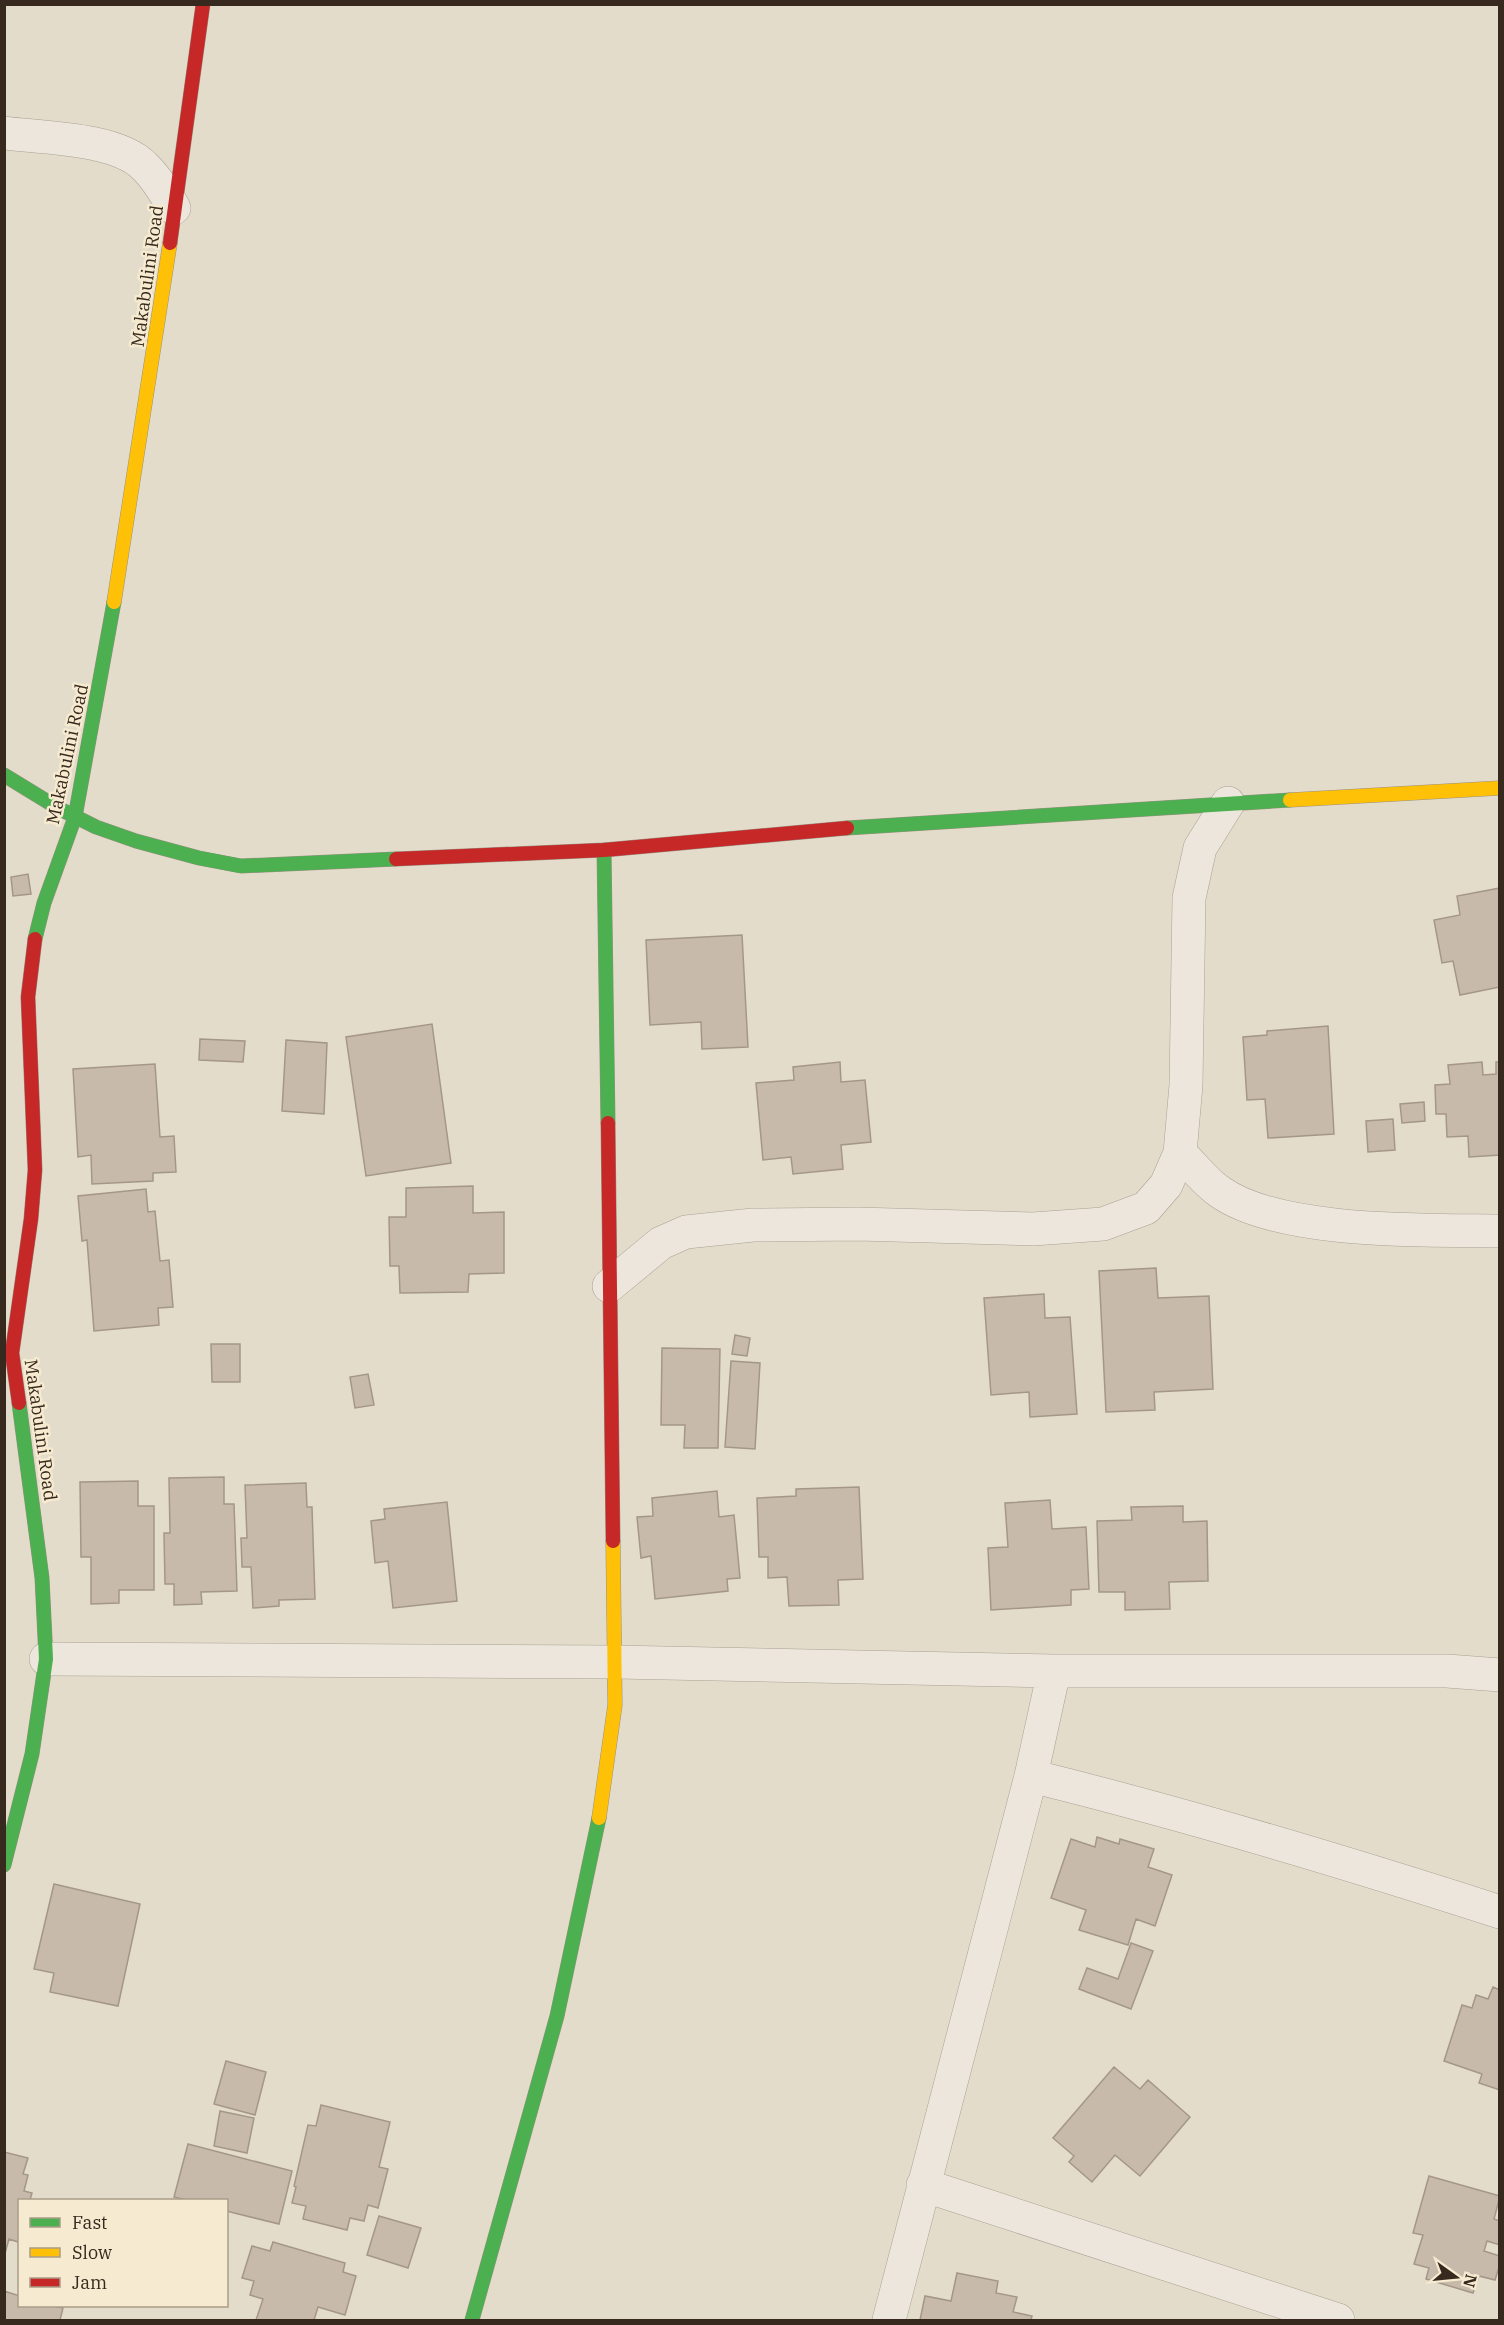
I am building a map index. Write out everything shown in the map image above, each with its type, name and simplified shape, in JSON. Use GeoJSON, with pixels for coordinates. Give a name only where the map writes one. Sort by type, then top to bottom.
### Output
{"type":"FeatureCollection","features":[{"type":"Feature","properties":{"kind":"street","name":"Makabulini Road"},"geometry":{"type":"LineString","coordinates":[[4,1865],[33,1754],[46,1659],[42,1578],[8,1353],[31,1219],[35,1170],[28,997],[33,949],[44,903],[75,817],[137,464],[202,4]]}},
{"type":"Feature","properties":{"kind":"street"},"geometry":{"type":"LineString","coordinates":[[4,133],[97,146],[126,153],[143,164],[154,176],[174,208]]}},
{"type":"Feature","properties":{"kind":"street"},"geometry":{"type":"LineString","coordinates":[[4,775],[75,817],[135,841],[190,858],[241,866],[604,850],[908,823],[1500,789]]}},
{"type":"Feature","properties":{"kind":"street"},"geometry":{"type":"LineString","coordinates":[[609,1286],[661,1243],[686,1232],[753,1225],[869,1224],[1033,1229],[1103,1224],[1146,1208],[1166,1185],[1180,1153],[1186,1085],[1189,898],[1200,848],[1228,803]]}},
{"type":"Feature","properties":{"kind":"street"},"geometry":{"type":"LineString","coordinates":[[472,2320],[522,2146],[592,1868],[608,1773],[616,1662],[604,850]]}},
{"type":"Feature","properties":{"kind":"street"},"geometry":{"type":"LineString","coordinates":[[1180,1153],[1219,1192],[1261,1212],[1294,1220],[1352,1225],[1500,1231]]}},
{"type":"Feature","properties":{"kind":"street"},"geometry":{"type":"LineString","coordinates":[[46,1659],[616,1662],[1054,1671],[1447,1671],[1500,1675]]}},
{"type":"Feature","properties":{"kind":"street"},"geometry":{"type":"LineString","coordinates":[[889,2320],[1031,1776],[1054,1671]]}},
{"type":"Feature","properties":{"kind":"street"},"geometry":{"type":"LineString","coordinates":[[1031,1776],[1113,1796],[1246,1834],[1500,1912]]}},
{"type":"Feature","properties":{"kind":"street"},"geometry":{"type":"LineString","coordinates":[[923,2185],[1338,2320]]}},
{"type":"Feature","properties":{"kind":"building"},"geometry":{"type":"Polygon","coordinates":[[[28,874],[31,894],[13,896],[11,877],[28,874]]]}},
{"type":"Feature","properties":{"kind":"building"},"geometry":{"type":"Polygon","coordinates":[[[1500,888],[1500,987],[1460,995],[1453,961],[1442,963],[1434,920],[1460,915],[1457,896],[1500,888]]]}},
{"type":"Feature","properties":{"kind":"building"},"geometry":{"type":"Polygon","coordinates":[[[742,935],[748,1047],[702,1049],[701,1022],[650,1025],[646,940],[742,935]]]}},
{"type":"Feature","properties":{"kind":"building"},"geometry":{"type":"Polygon","coordinates":[[[432,1024],[451,1163],[366,1176],[346,1037],[432,1024]]]}},
{"type":"Feature","properties":{"kind":"building"},"geometry":{"type":"Polygon","coordinates":[[[1328,1026],[1334,1134],[1268,1138],[1265,1099],[1247,1100],[1243,1037],[1267,1035],[1267,1031],[1328,1026]]]}},
{"type":"Feature","properties":{"kind":"building"},"geometry":{"type":"Polygon","coordinates":[[[200,1039],[245,1041],[243,1062],[199,1060],[200,1039]]]}},
{"type":"Feature","properties":{"kind":"building"},"geometry":{"type":"Polygon","coordinates":[[[286,1040],[327,1043],[324,1114],[282,1111],[286,1040]]]}},
{"type":"Feature","properties":{"kind":"building"},"geometry":{"type":"Polygon","coordinates":[[[840,1062],[841,1082],[865,1080],[871,1142],[841,1145],[843,1169],[793,1174],[791,1157],[763,1160],[756,1083],[794,1080],[793,1067],[840,1062]]]}},
{"type":"Feature","properties":{"kind":"building"},"geometry":{"type":"Polygon","coordinates":[[[1482,1062],[1483,1075],[1496,1074],[1496,1062],[1500,1062],[1500,1155],[1469,1157],[1468,1136],[1447,1137],[1446,1114],[1436,1114],[1435,1085],[1450,1084],[1448,1065],[1482,1062]]]}},
{"type":"Feature","properties":{"kind":"building"},"geometry":{"type":"Polygon","coordinates":[[[155,1064],[160,1137],[174,1136],[176,1172],[153,1173],[153,1181],[92,1184],[91,1155],[78,1157],[73,1069],[155,1064]]]}},
{"type":"Feature","properties":{"kind":"building"},"geometry":{"type":"Polygon","coordinates":[[[1424,1102],[1425,1121],[1402,1123],[1400,1104],[1424,1102]]]}},
{"type":"Feature","properties":{"kind":"building"},"geometry":{"type":"Polygon","coordinates":[[[1393,1119],[1395,1150],[1368,1152],[1366,1121],[1393,1119]]]}},
{"type":"Feature","properties":{"kind":"building"},"geometry":{"type":"Polygon","coordinates":[[[473,1186],[473,1213],[504,1212],[504,1273],[469,1274],[468,1292],[400,1293],[399,1266],[390,1266],[389,1217],[406,1217],[406,1188],[473,1186]]]}},
{"type":"Feature","properties":{"kind":"building"},"geometry":{"type":"Polygon","coordinates":[[[146,1189],[148,1212],[155,1211],[160,1261],[169,1260],[173,1307],[158,1308],[159,1325],[94,1331],[87,1240],[82,1241],[78,1196],[146,1189]]]}},
{"type":"Feature","properties":{"kind":"building"},"geometry":{"type":"Polygon","coordinates":[[[1156,1268],[1158,1298],[1209,1296],[1213,1389],[1154,1392],[1155,1410],[1106,1412],[1099,1271],[1156,1268]]]}},
{"type":"Feature","properties":{"kind":"building"},"geometry":{"type":"Polygon","coordinates":[[[1044,1294],[1045,1318],[1070,1317],[1077,1414],[1030,1417],[1029,1392],[991,1395],[984,1298],[1044,1294]]]}},
{"type":"Feature","properties":{"kind":"building"},"geometry":{"type":"Polygon","coordinates":[[[735,1335],[750,1338],[747,1356],[732,1354],[735,1335]]]}},
{"type":"Feature","properties":{"kind":"building"},"geometry":{"type":"Polygon","coordinates":[[[211,1344],[240,1344],[240,1382],[212,1382],[211,1344]]]}},
{"type":"Feature","properties":{"kind":"building"},"geometry":{"type":"Polygon","coordinates":[[[662,1348],[720,1349],[718,1448],[684,1448],[685,1425],[661,1425],[662,1348]]]}},
{"type":"Feature","properties":{"kind":"building"},"geometry":{"type":"Polygon","coordinates":[[[731,1361],[760,1363],[755,1449],[725,1447],[731,1361]]]}},
{"type":"Feature","properties":{"kind":"building"},"geometry":{"type":"Polygon","coordinates":[[[368,1374],[374,1405],[355,1408],[350,1377],[368,1374]]]}},
{"type":"Feature","properties":{"kind":"building"},"geometry":{"type":"Polygon","coordinates":[[[224,1477],[224,1504],[234,1504],[237,1591],[201,1592],[202,1604],[174,1605],[174,1584],[165,1584],[164,1533],[170,1533],[169,1478],[224,1477]]]}},
{"type":"Feature","properties":{"kind":"building"},"geometry":{"type":"Polygon","coordinates":[[[138,1481],[138,1506],[154,1506],[154,1590],[119,1590],[119,1603],[91,1604],[91,1557],[81,1557],[80,1482],[138,1481]]]}},
{"type":"Feature","properties":{"kind":"building"},"geometry":{"type":"Polygon","coordinates":[[[306,1483],[307,1507],[312,1507],[315,1599],[279,1600],[279,1606],[253,1608],[251,1567],[242,1567],[241,1538],[247,1538],[245,1485],[306,1483]]]}},
{"type":"Feature","properties":{"kind":"building"},"geometry":{"type":"Polygon","coordinates":[[[859,1487],[863,1579],[838,1580],[839,1605],[789,1606],[787,1577],[768,1578],[768,1557],[759,1557],[757,1498],[796,1496],[796,1489],[859,1487]]]}},
{"type":"Feature","properties":{"kind":"building"},"geometry":{"type":"Polygon","coordinates":[[[717,1491],[719,1517],[734,1515],[740,1578],[727,1579],[728,1591],[655,1599],[651,1556],[641,1558],[637,1517],[653,1516],[652,1498],[717,1491]]]}},
{"type":"Feature","properties":{"kind":"building"},"geometry":{"type":"Polygon","coordinates":[[[1050,1500],[1052,1529],[1086,1527],[1089,1589],[1071,1590],[1071,1605],[991,1610],[988,1548],[1008,1547],[1005,1503],[1050,1500]]]}},
{"type":"Feature","properties":{"kind":"building"},"geometry":{"type":"Polygon","coordinates":[[[447,1502],[457,1601],[393,1608],[388,1561],[375,1563],[371,1521],[385,1519],[384,1509],[447,1502]]]}},
{"type":"Feature","properties":{"kind":"building"},"geometry":{"type":"Polygon","coordinates":[[[1183,1506],[1183,1522],[1207,1521],[1208,1581],[1169,1582],[1170,1609],[1125,1610],[1125,1592],[1099,1592],[1097,1521],[1132,1520],[1131,1507],[1183,1506]]]}},
{"type":"Feature","properties":{"kind":"building"},"geometry":{"type":"Polygon","coordinates":[[[1097,1837],[1119,1844],[1120,1839],[1154,1849],[1148,1867],[1172,1875],[1155,1926],[1136,1919],[1128,1945],[1079,1930],[1086,1910],[1051,1898],[1071,1839],[1095,1847],[1097,1837]]]}},
{"type":"Feature","properties":{"kind":"building"},"geometry":{"type":"Polygon","coordinates":[[[54,1884],[140,1904],[118,2006],[50,1992],[54,1973],[34,1969],[54,1884]]]}},
{"type":"Feature","properties":{"kind":"building"},"geometry":{"type":"Polygon","coordinates":[[[1131,1943],[1153,1951],[1131,2009],[1079,1989],[1087,1968],[1118,1979],[1131,1943]]]}},
{"type":"Feature","properties":{"kind":"building"},"geometry":{"type":"Polygon","coordinates":[[[1493,1987],[1500,1990],[1500,2090],[1479,2083],[1482,2074],[1444,2061],[1462,2005],[1472,2008],[1476,1995],[1488,1999],[1493,1987]]]}},
{"type":"Feature","properties":{"kind":"building"},"geometry":{"type":"Polygon","coordinates":[[[226,2061],[266,2072],[255,2115],[214,2104],[226,2061]]]}},
{"type":"Feature","properties":{"kind":"building"},"geometry":{"type":"Polygon","coordinates":[[[1114,2067],[1140,2089],[1148,2080],[1190,2117],[1140,2176],[1115,2155],[1092,2182],[1069,2162],[1074,2156],[1053,2138],[1114,2067]]]}},
{"type":"Feature","properties":{"kind":"building"},"geometry":{"type":"Polygon","coordinates":[[[321,2105],[390,2122],[379,2167],[388,2169],[378,2208],[368,2205],[364,2221],[350,2218],[347,2230],[303,2219],[306,2206],[292,2203],[308,2125],[316,2126],[321,2105]]]}},
{"type":"Feature","properties":{"kind":"building"},"geometry":{"type":"Polygon","coordinates":[[[220,2111],[254,2118],[247,2153],[214,2146],[220,2111]]]}},
{"type":"Feature","properties":{"kind":"building"},"geometry":{"type":"Polygon","coordinates":[[[188,2144],[292,2171],[279,2224],[228,2211],[228,2199],[174,2197],[188,2144]]]}},
{"type":"Feature","properties":{"kind":"building"},"geometry":{"type":"Polygon","coordinates":[[[4,2152],[28,2158],[23,2174],[28,2175],[24,2191],[32,2193],[30,2199],[18,2199],[18,2242],[9,2239],[4,2257],[4,2152]]]}},
{"type":"Feature","properties":{"kind":"building"},"geometry":{"type":"Polygon","coordinates":[[[1429,2176],[1500,2196],[1494,2219],[1500,2221],[1500,2245],[1487,2241],[1484,2251],[1500,2256],[1500,2264],[1495,2280],[1479,2276],[1473,2293],[1426,2279],[1429,2268],[1414,2264],[1423,2235],[1413,2233],[1429,2176]]]}},
{"type":"Feature","properties":{"kind":"building"},"geometry":{"type":"Polygon","coordinates":[[[379,2216],[421,2228],[408,2268],[367,2255],[379,2216]]]}},
{"type":"Feature","properties":{"kind":"building"},"geometry":{"type":"Polygon","coordinates":[[[273,2242],[345,2263],[343,2272],[356,2276],[345,2315],[318,2307],[314,2320],[256,2320],[263,2299],[250,2295],[254,2281],[242,2278],[252,2246],[270,2251],[273,2242]]]}},
{"type":"Feature","properties":{"kind":"building"},"geometry":{"type":"Polygon","coordinates":[[[957,2273],[998,2281],[996,2293],[1017,2297],[1013,2312],[1032,2316],[1031,2320],[920,2320],[925,2296],[951,2301],[957,2273]]]}},
{"type":"Feature","properties":{"kind":"building"},"geometry":{"type":"Polygon","coordinates":[[[4,2291],[18,2295],[18,2307],[63,2308],[60,2320],[4,2320],[4,2291]]]}},
{"type":"Feature","properties":{"kind":"traffic: fast"},"geometry":{"type":"LineString","coordinates":[[35,939],[44,903],[75,817],[114,602]]}},
{"type":"Feature","properties":{"kind":"traffic: fast"},"geometry":{"type":"LineString","coordinates":[[4,775],[58,808],[96,827],[136,841],[199,858],[241,866],[396,859]]}},
{"type":"Feature","properties":{"kind":"traffic: fast"},"geometry":{"type":"LineString","coordinates":[[847,828],[1290,800]]}},
{"type":"Feature","properties":{"kind":"traffic: fast"},"geometry":{"type":"LineString","coordinates":[[604,850],[608,1123]]}},
{"type":"Feature","properties":{"kind":"traffic: fast"},"geometry":{"type":"LineString","coordinates":[[4,1865],[32,1754],[46,1659],[42,1578],[19,1403]]}},
{"type":"Feature","properties":{"kind":"traffic: fast"},"geometry":{"type":"LineString","coordinates":[[472,2320],[557,2016],[599,1818]]}},
{"type":"Feature","properties":{"kind":"traffic: slow"},"geometry":{"type":"LineString","coordinates":[[114,602],[170,243]]}},
{"type":"Feature","properties":{"kind":"traffic: slow"},"geometry":{"type":"LineString","coordinates":[[1290,800],[1500,788]]}},
{"type":"Feature","properties":{"kind":"traffic: slow"},"geometry":{"type":"LineString","coordinates":[[599,1818],[615,1705],[613,1541]]}},
{"type":"Feature","properties":{"kind":"traffic: jam"},"geometry":{"type":"LineString","coordinates":[[170,243],[203,4]]}},
{"type":"Feature","properties":{"kind":"traffic: jam"},"geometry":{"type":"LineString","coordinates":[[396,859],[604,850],[847,828]]}},
{"type":"Feature","properties":{"kind":"traffic: jam"},"geometry":{"type":"LineString","coordinates":[[19,1403],[12,1353],[31,1219],[35,1170],[28,997],[35,939]]}},
{"type":"Feature","properties":{"kind":"traffic: jam"},"geometry":{"type":"LineString","coordinates":[[608,1123],[613,1541]]}}]}
